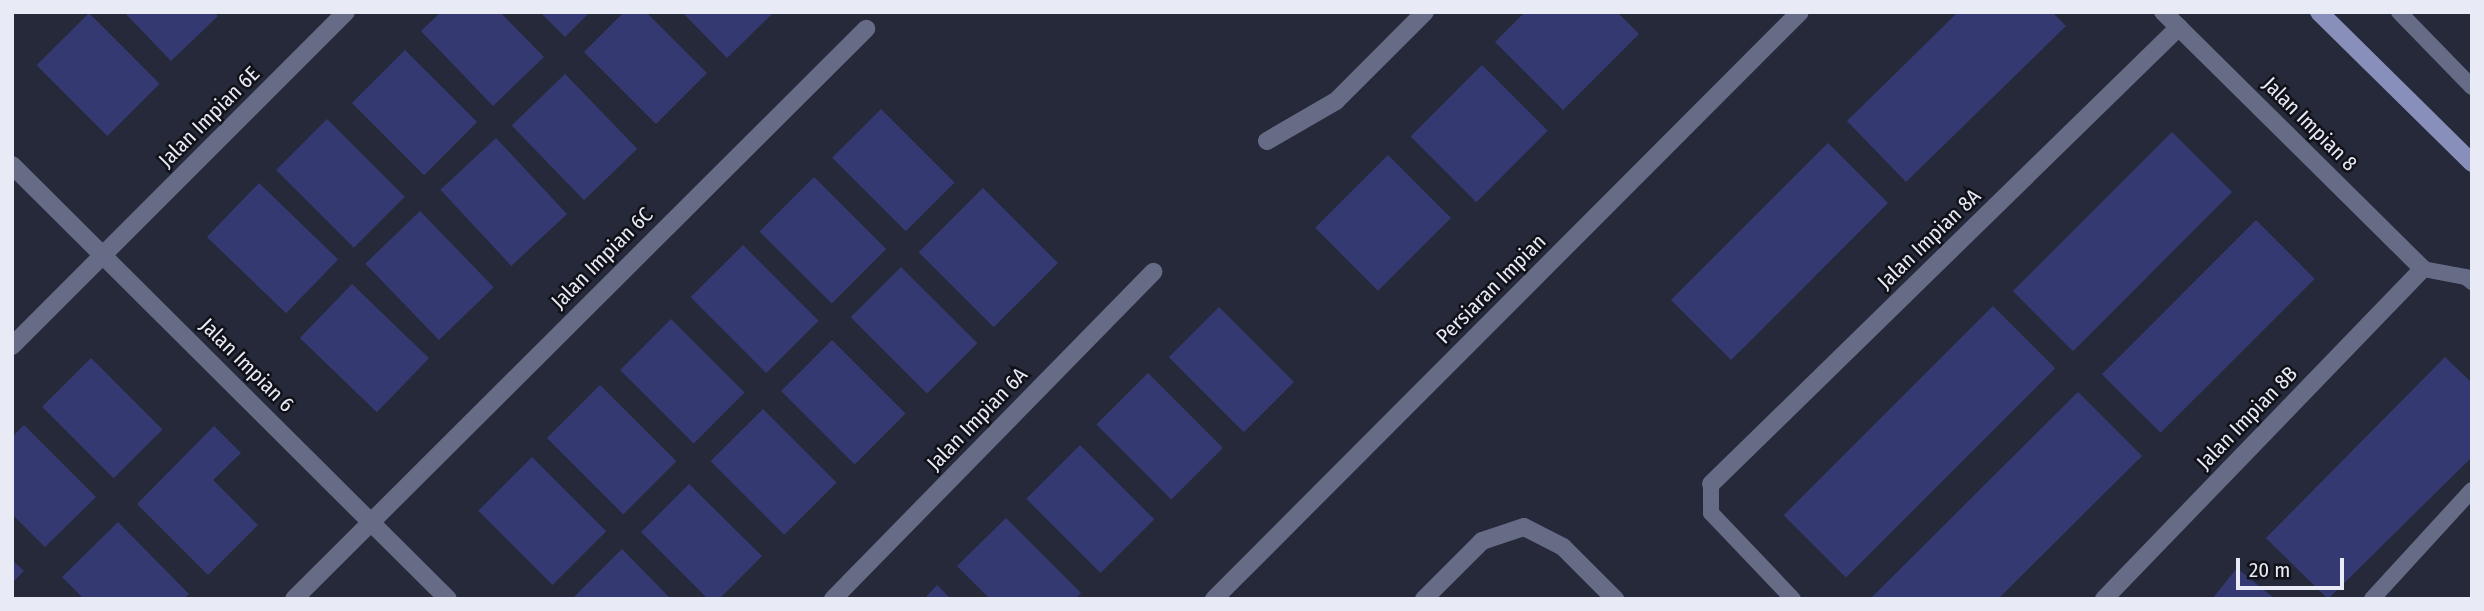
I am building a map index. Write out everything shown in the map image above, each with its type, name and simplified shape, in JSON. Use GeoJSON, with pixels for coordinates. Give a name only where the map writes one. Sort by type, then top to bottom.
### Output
{"type":"FeatureCollection","features":[{"type":"Feature","properties":{"kind":"street","name":"Jalan Impian 6E"},"geometry":{"type":"LineString","coordinates":[[12,346],[346,12]]}},
{"type":"Feature","properties":{"kind":"street"},"geometry":{"type":"LineString","coordinates":[[1267,141],[1336,101],[1425,12]]}},
{"type":"Feature","properties":{"kind":"street","name":"Persiaran Impian"},"geometry":{"type":"LineString","coordinates":[[1214,599],[1800,12]]}},
{"type":"Feature","properties":{"kind":"street","name":"Jalan Impian 8"},"geometry":{"type":"LineString","coordinates":[[2163,12],[2423,269]]}},
{"type":"Feature","properties":{"kind":"street"},"geometry":{"type":"LineString","coordinates":[[2319,12],[2472,163]]}},
{"type":"Feature","properties":{"kind":"street","name":"Jalan Impian 8A"},"geometry":{"type":"LineString","coordinates":[[1711,484],[2179,27]]}},
{"type":"Feature","properties":{"kind":"street","name":"Jalan Impian 6C"},"geometry":{"type":"LineString","coordinates":[[294,599],[369,520],[866,29]]}},
{"type":"Feature","properties":{"kind":"street","name":"Jalan Impian 6"},"geometry":{"type":"LineString","coordinates":[[12,165],[105,254],[448,599]]}},
{"type":"Feature","properties":{"kind":"street","name":"Jalan Impian 8B"},"geometry":{"type":"LineString","coordinates":[[2104,599],[2423,269]]}},
{"type":"Feature","properties":{"kind":"street","name":"Jalan Impian 6A"},"geometry":{"type":"LineString","coordinates":[[833,599],[1153,272]]}},
{"type":"Feature","properties":{"kind":"street"},"geometry":{"type":"LineString","coordinates":[[1424,599],[1482,541],[1524,527],[1563,547],[1615,599]]}},
{"type":"Feature","properties":{"kind":"lane"},"geometry":{"type":"LineString","coordinates":[[2399,12],[2472,87]]}},
{"type":"Feature","properties":{"kind":"lane"},"geometry":{"type":"LineString","coordinates":[[2423,269],[2466,277],[2472,282]]}},
{"type":"Feature","properties":{"kind":"lane"},"geometry":{"type":"LineString","coordinates":[[1711,484],[1711,513],[1793,599]]}},
{"type":"Feature","properties":{"kind":"lane"},"geometry":{"type":"LineString","coordinates":[[2372,599],[2472,490]]}},
{"type":"Feature","properties":{"kind":"building"},"geometry":{"type":"Polygon","coordinates":[[[124,12],[214,12],[218,16],[171,61],[124,12]]]}},
{"type":"Feature","properties":{"kind":"building"},"geometry":{"type":"Polygon","coordinates":[[[441,12],[500,12],[544,57],[493,106],[421,31],[441,12]]]}},
{"type":"Feature","properties":{"kind":"building"},"geometry":{"type":"Polygon","coordinates":[[[540,12],[590,12],[565,37],[540,12]]]}},
{"type":"Feature","properties":{"kind":"building"},"geometry":{"type":"Polygon","coordinates":[[[624,12],[646,12],[707,73],[656,124],[584,52],[624,12]]]}},
{"type":"Feature","properties":{"kind":"building"},"geometry":{"type":"Polygon","coordinates":[[[682,12],[774,12],[727,58],[682,12]]]}},
{"type":"Feature","properties":{"kind":"building"},"geometry":{"type":"Polygon","coordinates":[[[1525,12],[1617,12],[1639,34],[1563,110],[1495,42],[1525,12]]]}},
{"type":"Feature","properties":{"kind":"building"},"geometry":{"type":"Polygon","coordinates":[[[1958,12],[2052,12],[2066,26],[1906,182],[1847,121],[1958,12]]]}},
{"type":"Feature","properties":{"kind":"building"},"geometry":{"type":"Polygon","coordinates":[[[89,13],[160,84],[107,136],[37,65],[89,13]]]}},
{"type":"Feature","properties":{"kind":"building"},"geometry":{"type":"Polygon","coordinates":[[[405,50],[477,122],[424,175],[352,103],[405,50]]]}},
{"type":"Feature","properties":{"kind":"building"},"geometry":{"type":"Polygon","coordinates":[[[1482,65],[1548,131],[1476,202],[1411,136],[1482,65]]]}},
{"type":"Feature","properties":{"kind":"building"},"geometry":{"type":"Polygon","coordinates":[[[565,74],[637,149],[584,200],[512,125],[565,74]]]}},
{"type":"Feature","properties":{"kind":"building"},"geometry":{"type":"Polygon","coordinates":[[[881,109],[955,183],[906,231],[832,158],[881,109]]]}},
{"type":"Feature","properties":{"kind":"building"},"geometry":{"type":"Polygon","coordinates":[[[327,119],[405,197],[354,248],[276,170],[327,119]]]}},
{"type":"Feature","properties":{"kind":"building"},"geometry":{"type":"Polygon","coordinates":[[[2172,132],[2232,192],[2073,351],[2013,291],[2172,132]]]}},
{"type":"Feature","properties":{"kind":"building"},"geometry":{"type":"Polygon","coordinates":[[[496,138],[567,214],[511,266],[440,190],[496,138]]]}},
{"type":"Feature","properties":{"kind":"building"},"geometry":{"type":"Polygon","coordinates":[[[1828,143],[1888,203],[1731,360],[1671,300],[1828,143]]]}},
{"type":"Feature","properties":{"kind":"building"},"geometry":{"type":"Polygon","coordinates":[[[1388,155],[1451,218],[1378,291],[1315,228],[1388,155]]]}},
{"type":"Feature","properties":{"kind":"building"},"geometry":{"type":"Polygon","coordinates":[[[814,177],[886,249],[832,304],[760,231],[814,177]]]}},
{"type":"Feature","properties":{"kind":"building"},"geometry":{"type":"Polygon","coordinates":[[[259,183],[338,259],[286,313],[207,237],[259,183]]]}},
{"type":"Feature","properties":{"kind":"building"},"geometry":{"type":"Polygon","coordinates":[[[983,188],[1058,263],[994,327],[919,252],[983,188]]]}},
{"type":"Feature","properties":{"kind":"building"},"geometry":{"type":"Polygon","coordinates":[[[420,211],[494,287],[439,340],[365,264],[420,211]]]}},
{"type":"Feature","properties":{"kind":"building"},"geometry":{"type":"Polygon","coordinates":[[[2256,220],[2315,279],[2161,433],[2102,374],[2256,220]]]}},
{"type":"Feature","properties":{"kind":"building"},"geometry":{"type":"Polygon","coordinates":[[[743,245],[819,321],[766,373],[691,297],[743,245]]]}},
{"type":"Feature","properties":{"kind":"building"},"geometry":{"type":"Polygon","coordinates":[[[901,267],[977,343],[927,394],[851,317],[901,267]]]}},
{"type":"Feature","properties":{"kind":"building"},"geometry":{"type":"Polygon","coordinates":[[[352,284],[429,358],[377,412],[300,338],[352,284]]]}},
{"type":"Feature","properties":{"kind":"building"},"geometry":{"type":"Polygon","coordinates":[[[1993,306],[2055,368],[1846,578],[1784,515],[1993,306]]]}},
{"type":"Feature","properties":{"kind":"building"},"geometry":{"type":"Polygon","coordinates":[[[1219,307],[1294,382],[1244,432],[1169,357],[1219,307]]]}},
{"type":"Feature","properties":{"kind":"building"},"geometry":{"type":"Polygon","coordinates":[[[671,319],[745,393],[694,443],[620,370],[671,319]]]}},
{"type":"Feature","properties":{"kind":"building"},"geometry":{"type":"Polygon","coordinates":[[[832,340],[906,414],[855,464],[781,391],[832,340]]]}},
{"type":"Feature","properties":{"kind":"building"},"geometry":{"type":"Polygon","coordinates":[[[2445,357],[2472,383],[2472,457],[2328,599],[2266,538],[2445,357]]]}},
{"type":"Feature","properties":{"kind":"building"},"geometry":{"type":"Polygon","coordinates":[[[91,358],[162,429],[114,478],[42,407],[91,358]]]}},
{"type":"Feature","properties":{"kind":"building"},"geometry":{"type":"Polygon","coordinates":[[[1148,373],[1223,448],[1171,500],[1096,425],[1148,373]]]}},
{"type":"Feature","properties":{"kind":"building"},"geometry":{"type":"Polygon","coordinates":[[[600,385],[676,461],[623,514],[547,438],[600,385]]]}},
{"type":"Feature","properties":{"kind":"building"},"geometry":{"type":"Polygon","coordinates":[[[2078,392],[2142,456],[1998,599],[1870,599],[2078,392]]]}},
{"type":"Feature","properties":{"kind":"building"},"geometry":{"type":"Polygon","coordinates":[[[763,409],[837,483],[784,535],[711,461],[763,409]]]}},
{"type":"Feature","properties":{"kind":"building"},"geometry":{"type":"Polygon","coordinates":[[[24,425],[96,497],[45,547],[12,514],[12,437],[24,425]]]}},
{"type":"Feature","properties":{"kind":"building"},"geometry":{"type":"Polygon","coordinates":[[[214,426],[241,453],[213,480],[258,525],[208,575],[137,504],[214,426]]]}},
{"type":"Feature","properties":{"kind":"building"},"geometry":{"type":"Polygon","coordinates":[[[1080,445],[1154,519],[1101,573],[1026,499],[1080,445]]]}},
{"type":"Feature","properties":{"kind":"building"},"geometry":{"type":"Polygon","coordinates":[[[532,457],[606,531],[553,585],[478,511],[532,457]]]}},
{"type":"Feature","properties":{"kind":"building"},"geometry":{"type":"Polygon","coordinates":[[[689,484],[762,556],[719,599],[708,599],[641,532],[689,484]]]}},
{"type":"Feature","properties":{"kind":"building"},"geometry":{"type":"Polygon","coordinates":[[[1006,518],[1081,593],[1075,599],[990,599],[957,566],[1006,518]]]}},
{"type":"Feature","properties":{"kind":"building"},"geometry":{"type":"Polygon","coordinates":[[[118,522],[189,594],[184,599],[84,599],[62,577],[118,522]]]}},
{"type":"Feature","properties":{"kind":"building"},"geometry":{"type":"Polygon","coordinates":[[[622,549],[671,599],[572,599],[622,549]]]}},
{"type":"Feature","properties":{"kind":"building"},"geometry":{"type":"Polygon","coordinates":[[[12,560],[24,571],[12,583],[12,560]]]}},
{"type":"Feature","properties":{"kind":"building"},"geometry":{"type":"Polygon","coordinates":[[[2237,568],[2275,599],[2212,599],[2237,568]]]}},
{"type":"Feature","properties":{"kind":"building"},"geometry":{"type":"Polygon","coordinates":[[[937,585],[951,599],[924,599],[937,585]]]}}]}
